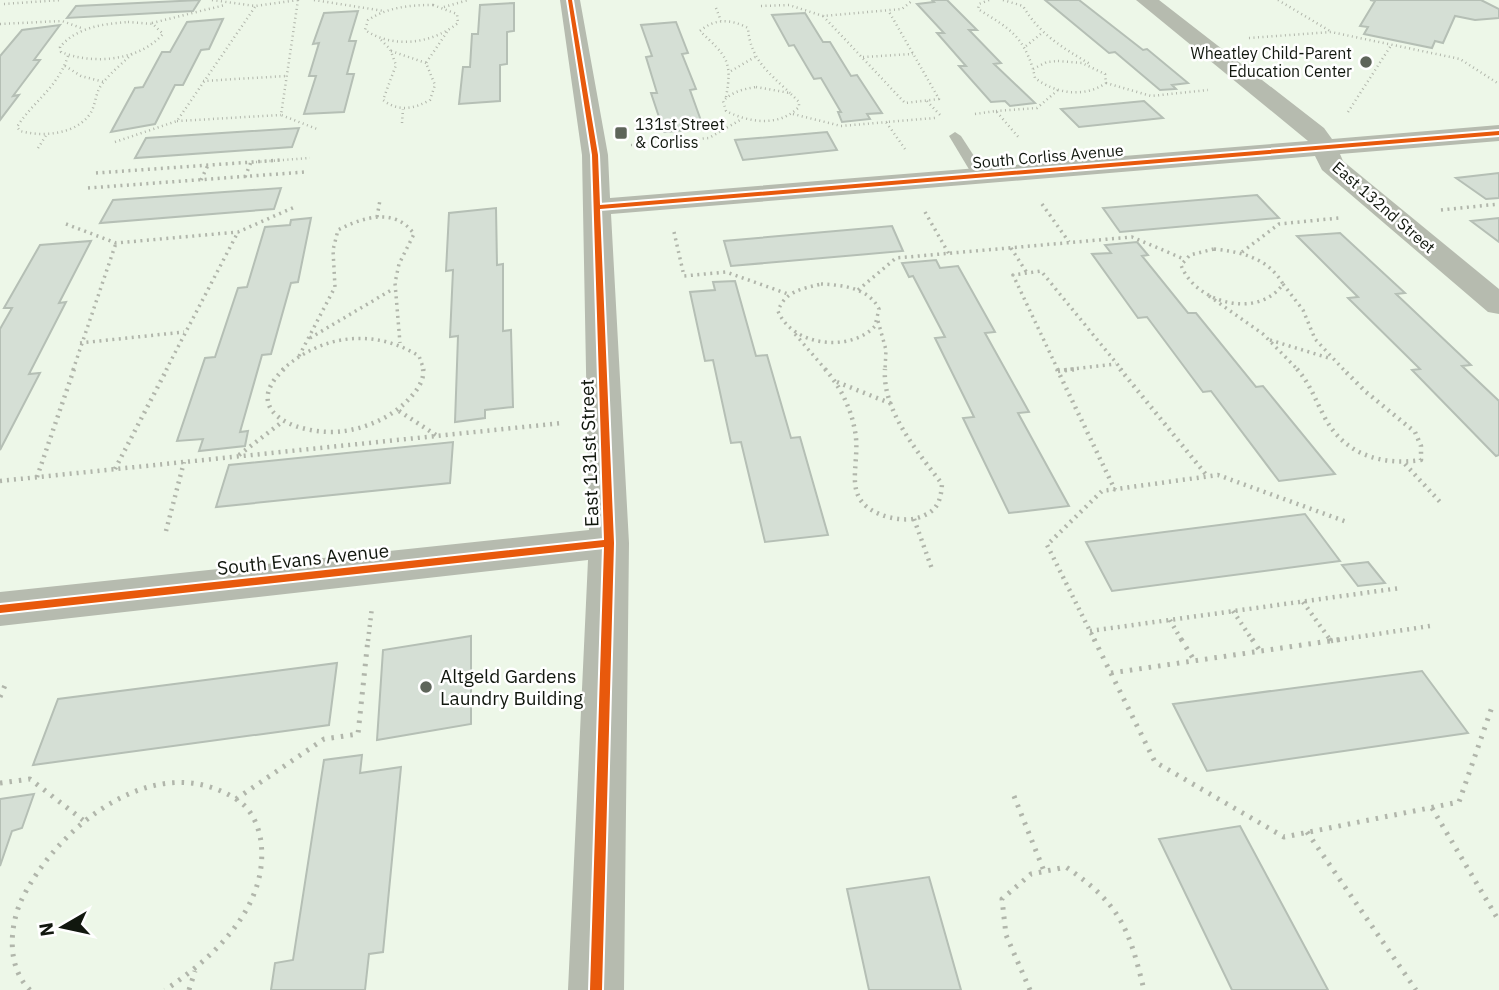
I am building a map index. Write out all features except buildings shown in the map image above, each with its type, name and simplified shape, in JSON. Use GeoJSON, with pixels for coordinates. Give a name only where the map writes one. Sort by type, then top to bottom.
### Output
{"type":"FeatureCollection","features":[{"type":"Feature","properties":{"kind":"street","name":"East 131st Street"},"geometry":{"type":"LineString","coordinates":[[570,0],[594,144],[599,207],[609,543],[596,990]]}},
{"type":"Feature","properties":{"kind":"street","name":"East 132nd Street"},"geometry":{"type":"LineString","coordinates":[[1146,0],[1315,133],[1325,147],[1331,164],[1499,305]]}},
{"type":"Feature","properties":{"kind":"street","name":"South Corliss Avenue"},"geometry":{"type":"LineString","coordinates":[[599,207],[1499,133]]}},
{"type":"Feature","properties":{"kind":"street","name":"South Evans Avenue"},"geometry":{"type":"LineString","coordinates":[[0,609],[609,543]]}},
{"type":"Feature","properties":{"kind":"lane"},"geometry":{"type":"LineString","coordinates":[[955,136],[980,176]]}},
{"type":"Feature","properties":{"kind":"path"},"geometry":{"type":"LineString","coordinates":[[4,4],[61,0]]}},
{"type":"Feature","properties":{"kind":"path"},"geometry":{"type":"LineString","coordinates":[[212,0],[227,5],[255,7],[298,0],[281,115]]}},
{"type":"Feature","properties":{"kind":"path"},"geometry":{"type":"LineString","coordinates":[[314,0],[325,5],[369,4],[384,11]]}},
{"type":"Feature","properties":{"kind":"path"},"geometry":{"type":"LineString","coordinates":[[390,51],[426,63],[435,85],[430,100],[403,109],[390,106],[383,100],[383,90],[394,78],[396,65],[390,51],[377,37],[365,30],[365,25],[375,15],[384,11],[408,6],[444,7],[468,0]]}},
{"type":"Feature","properties":{"kind":"path"},"geometry":{"type":"LineString","coordinates":[[761,6],[789,5],[823,16],[902,9],[913,0]]}},
{"type":"Feature","properties":{"kind":"path"},"geometry":{"type":"LineString","coordinates":[[989,0],[979,4],[978,9],[1007,27],[1026,46],[1032,74],[1040,83],[1059,90],[1088,91],[1106,83],[1151,96],[1214,90]]}},
{"type":"Feature","properties":{"kind":"path"},"geometry":{"type":"LineString","coordinates":[[1003,0],[1023,6],[1042,33],[1105,74],[1106,83]]}},
{"type":"Feature","properties":{"kind":"path"},"geometry":{"type":"LineString","coordinates":[[1278,0],[1331,32]]}},
{"type":"Feature","properties":{"kind":"path"},"geometry":{"type":"LineString","coordinates":[[133,53],[97,59],[68,56],[61,52],[60,47],[72,35],[85,29],[120,22],[151,24],[227,5]]}},
{"type":"Feature","properties":{"kind":"path"},"geometry":{"type":"LineString","coordinates":[[177,121],[255,7]]}},
{"type":"Feature","properties":{"kind":"path"},"geometry":{"type":"LineString","coordinates":[[426,63],[447,32],[458,23],[457,14],[444,7]]}},
{"type":"Feature","properties":{"kind":"path"},"geometry":{"type":"LineString","coordinates":[[716,8],[721,21]]}},
{"type":"Feature","properties":{"kind":"path"},"geometry":{"type":"LineString","coordinates":[[823,16],[905,103],[939,99],[888,10]]}},
{"type":"Feature","properties":{"kind":"path"},"geometry":{"type":"LineString","coordinates":[[0,24],[62,21],[85,29]]}},
{"type":"Feature","properties":{"kind":"path"},"geometry":{"type":"LineString","coordinates":[[721,21],[741,24],[748,28],[749,43],[761,66],[778,79],[799,102],[799,107],[792,114],[773,120],[742,119],[726,111],[723,102],[731,71],[721,51],[700,30],[721,21]]}},
{"type":"Feature","properties":{"kind":"path"},"geometry":{"type":"LineString","coordinates":[[68,56],[54,89],[21,119],[17,127],[27,134],[64,130],[89,117],[94,107],[93,99],[104,82],[133,53],[160,39],[162,30],[151,24]]}},
{"type":"Feature","properties":{"kind":"path"},"geometry":{"type":"LineString","coordinates":[[377,37],[418,40],[447,32]]}},
{"type":"Feature","properties":{"kind":"path"},"geometry":{"type":"LineString","coordinates":[[1237,38],[1331,32],[1460,58],[1499,84]]}},
{"type":"Feature","properties":{"kind":"path"},"geometry":{"type":"LineString","coordinates":[[1026,46],[1042,33]]}},
{"type":"Feature","properties":{"kind":"path"},"geometry":{"type":"LineString","coordinates":[[1342,122],[1392,44]]}},
{"type":"Feature","properties":{"kind":"path"},"geometry":{"type":"LineString","coordinates":[[862,57],[913,54]]}},
{"type":"Feature","properties":{"kind":"path"},"geometry":{"type":"LineString","coordinates":[[731,71],[755,57]]}},
{"type":"Feature","properties":{"kind":"path"},"geometry":{"type":"LineString","coordinates":[[1033,69],[1047,62],[1058,61],[1093,66]]}},
{"type":"Feature","properties":{"kind":"path"},"geometry":{"type":"LineString","coordinates":[[65,66],[80,76],[104,82]]}},
{"type":"Feature","properties":{"kind":"path"},"geometry":{"type":"LineString","coordinates":[[203,81],[286,76]]}},
{"type":"Feature","properties":{"kind":"path"},"geometry":{"type":"LineString","coordinates":[[726,97],[756,87],[790,93]]}},
{"type":"Feature","properties":{"kind":"path"},"geometry":{"type":"LineString","coordinates":[[996,111],[1037,108],[1059,90]]}},
{"type":"Feature","properties":{"kind":"path"},"geometry":{"type":"LineString","coordinates":[[926,101],[942,117]]}},
{"type":"Feature","properties":{"kind":"path"},"geometry":{"type":"LineString","coordinates":[[402,123],[403,109]]}},
{"type":"Feature","properties":{"kind":"path"},"geometry":{"type":"LineString","coordinates":[[792,114],[841,126],[890,122]]}},
{"type":"Feature","properties":{"kind":"path"},"geometry":{"type":"LineString","coordinates":[[115,142],[177,121],[281,115],[317,129]]}},
{"type":"Feature","properties":{"kind":"path"},"geometry":{"type":"LineString","coordinates":[[629,145],[709,138],[742,119]]}},
{"type":"Feature","properties":{"kind":"path"},"geometry":{"type":"LineString","coordinates":[[38,148],[48,133]]}},
{"type":"Feature","properties":{"kind":"path"},"geometry":{"type":"LineString","coordinates":[[96,173],[310,158]]}},
{"type":"Feature","properties":{"kind":"path"},"geometry":{"type":"LineString","coordinates":[[245,177],[251,162]]}},
{"type":"Feature","properties":{"kind":"path"},"geometry":{"type":"LineString","coordinates":[[201,180],[208,165]]}},
{"type":"Feature","properties":{"kind":"path"},"geometry":{"type":"LineString","coordinates":[[152,183],[160,169]]}},
{"type":"Feature","properties":{"kind":"path"},"geometry":{"type":"LineString","coordinates":[[113,186],[121,172]]}},
{"type":"Feature","properties":{"kind":"path"},"geometry":{"type":"LineString","coordinates":[[88,188],[305,172]]}},
{"type":"Feature","properties":{"kind":"path"},"geometry":{"type":"LineString","coordinates":[[377,217],[380,200]]}},
{"type":"Feature","properties":{"kind":"path"},"geometry":{"type":"LineString","coordinates":[[1039,200],[1070,243]]}},
{"type":"Feature","properties":{"kind":"path"},"geometry":{"type":"LineString","coordinates":[[1432,211],[1499,205]]}},
{"type":"Feature","properties":{"kind":"path"},"geometry":{"type":"LineString","coordinates":[[66,225],[116,243],[238,232],[297,206]]}},
{"type":"Feature","properties":{"kind":"path"},"geometry":{"type":"LineString","coordinates":[[923,209],[949,254]]}},
{"type":"Feature","properties":{"kind":"path"},"geometry":{"type":"LineString","coordinates":[[298,357],[335,287],[333,250],[338,230],[355,220],[396,217],[410,225],[414,234],[410,248],[400,261],[393,289],[400,343]]}},
{"type":"Feature","properties":{"kind":"path"},"geometry":{"type":"LineString","coordinates":[[1241,253],[1279,224],[1342,217]]}},
{"type":"Feature","properties":{"kind":"path"},"geometry":{"type":"LineString","coordinates":[[673,230],[684,276],[726,272],[788,294],[821,284],[858,290],[876,304],[886,349],[884,382],[892,404],[910,441],[942,484],[940,500],[936,505],[914,519],[888,516],[874,510],[859,498],[853,470],[856,432],[836,382],[779,318],[778,310],[788,294]]}},
{"type":"Feature","properties":{"kind":"path"},"geometry":{"type":"LineString","coordinates":[[115,469],[238,232]]}},
{"type":"Feature","properties":{"kind":"path"},"geometry":{"type":"LineString","coordinates":[[858,290],[896,258],[1132,237],[1184,258]]}},
{"type":"Feature","properties":{"kind":"path"},"geometry":{"type":"LineString","coordinates":[[37,478],[80,343],[116,243]]}},
{"type":"Feature","properties":{"kind":"path"},"geometry":{"type":"LineString","coordinates":[[1011,248],[1027,273]]}},
{"type":"Feature","properties":{"kind":"path"},"geometry":{"type":"LineString","coordinates":[[1202,250],[1241,253],[1270,266],[1303,310],[1315,339],[1366,393],[1415,432],[1421,446],[1421,460],[1405,464],[1362,455],[1343,444],[1325,419],[1310,385],[1270,340],[1187,281],[1181,273],[1184,258],[1202,250]]}},
{"type":"Feature","properties":{"kind":"path"},"geometry":{"type":"LineString","coordinates":[[1115,490],[1013,275],[1041,271],[1208,477]]}},
{"type":"Feature","properties":{"kind":"path"},"geometry":{"type":"LineString","coordinates":[[1209,296],[1259,303],[1273,299],[1283,284]]}},
{"type":"Feature","properties":{"kind":"path"},"geometry":{"type":"LineString","coordinates":[[309,338],[393,289]]}},
{"type":"Feature","properties":{"kind":"path"},"geometry":{"type":"LineString","coordinates":[[795,334],[819,341],[845,342],[872,330],[878,321]]}},
{"type":"Feature","properties":{"kind":"path"},"geometry":{"type":"LineString","coordinates":[[80,343],[185,331]]}},
{"type":"Feature","properties":{"kind":"path"},"geometry":{"type":"LineString","coordinates":[[382,338],[400,343],[420,357],[424,367],[420,389],[412,401],[399,411],[365,427],[321,433],[299,429],[282,422],[272,411],[268,397],[272,383],[283,369],[298,357],[339,340],[382,338]]}},
{"type":"Feature","properties":{"kind":"path"},"geometry":{"type":"LineString","coordinates":[[1270,340],[1333,359]]}},
{"type":"Feature","properties":{"kind":"path"},"geometry":{"type":"LineString","coordinates":[[1058,371],[1116,364]]}},
{"type":"Feature","properties":{"kind":"path"},"geometry":{"type":"LineString","coordinates":[[836,382],[892,404]]}},
{"type":"Feature","properties":{"kind":"path"},"geometry":{"type":"LineString","coordinates":[[399,411],[438,436]]}},
{"type":"Feature","properties":{"kind":"path"},"geometry":{"type":"LineString","coordinates":[[236,457],[282,422]]}},
{"type":"Feature","properties":{"kind":"path"},"geometry":{"type":"LineString","coordinates":[[0,481],[563,423]]}},
{"type":"Feature","properties":{"kind":"path"},"geometry":{"type":"LineString","coordinates":[[337,446],[346,431]]}},
{"type":"Feature","properties":{"kind":"path"},"geometry":{"type":"LineString","coordinates":[[166,531],[184,462]]}},
{"type":"Feature","properties":{"kind":"path"},"geometry":{"type":"LineString","coordinates":[[1405,464],[1441,503]]}},
{"type":"Feature","properties":{"kind":"path"},"geometry":{"type":"LineString","coordinates":[[1347,522],[1218,475],[1102,491],[1047,545],[1155,762],[1284,837],[1459,802],[1493,704]]}},
{"type":"Feature","properties":{"kind":"path"},"geometry":{"type":"LineString","coordinates":[[914,519],[932,569]]}},
{"type":"Feature","properties":{"kind":"path"},"geometry":{"type":"LineString","coordinates":[[1090,631],[1400,588]]}},
{"type":"Feature","properties":{"kind":"path"},"geometry":{"type":"LineString","coordinates":[[1303,601],[1331,641]]}},
{"type":"Feature","properties":{"kind":"path"},"geometry":{"type":"LineString","coordinates":[[236,799],[324,739],[358,734],[372,604]]}},
{"type":"Feature","properties":{"kind":"path"},"geometry":{"type":"LineString","coordinates":[[1233,611],[1260,651]]}},
{"type":"Feature","properties":{"kind":"path"},"geometry":{"type":"LineString","coordinates":[[1170,620],[1194,660]]}},
{"type":"Feature","properties":{"kind":"path"},"geometry":{"type":"LineString","coordinates":[[1111,673],[1430,626]]}},
{"type":"Feature","properties":{"kind":"path"},"geometry":{"type":"LineString","coordinates":[[0,697],[6,683]]}},
{"type":"Feature","properties":{"kind":"path"},"geometry":{"type":"LineString","coordinates":[[0,783],[30,779],[83,820]]}},
{"type":"Feature","properties":{"kind":"path"},"geometry":{"type":"LineString","coordinates":[[26,988],[12,961],[11,932],[18,902],[41,862],[56,844],[83,820],[113,801],[145,789],[175,783],[203,785],[228,793],[236,799],[246,808],[259,828],[263,854],[259,882],[245,914],[224,944],[195,971],[165,990]]}},
{"type":"Feature","properties":{"kind":"path"},"geometry":{"type":"LineString","coordinates":[[1014,796],[1044,872]]}},
{"type":"Feature","properties":{"kind":"path"},"geometry":{"type":"LineString","coordinates":[[1432,808],[1499,921]]}},
{"type":"Feature","properties":{"kind":"path"},"geometry":{"type":"LineString","coordinates":[[1307,832],[1416,990]]}},
{"type":"Feature","properties":{"kind":"path"},"geometry":{"type":"LineString","coordinates":[[1030,990],[1006,934],[1002,899],[1031,874],[1066,867],[1096,886],[1111,902],[1132,941],[1144,990]]}},
{"type":"Feature","properties":{"kind":"path"},"geometry":{"type":"LineString","coordinates":[[189,990],[195,971]]}},
{"type":"Feature","properties":{"kind":"cycle path"},"geometry":{"type":"LineString","coordinates":[[570,0],[595,155],[609,543],[596,990]]}},
{"type":"Feature","properties":{"kind":"cycle path"},"geometry":{"type":"LineString","coordinates":[[599,207],[1499,133]]}},
{"type":"Feature","properties":{"kind":"cycle path"},"geometry":{"type":"LineString","coordinates":[[0,609],[609,543]]}},
{"type":"Feature","properties":{"kind":"place","name":"Wheatley Child-Parent Education Center"},"geometry":{"type":"Point","coordinates":[1366,62]}},
{"type":"Feature","properties":{"kind":"place","name":"131st Street & Corliss"},"geometry":{"type":"Point","coordinates":[621,133]}},
{"type":"Feature","properties":{"kind":"place","name":"Altgeld Gardens Laundry Building"},"geometry":{"type":"Point","coordinates":[426,687]}}]}
